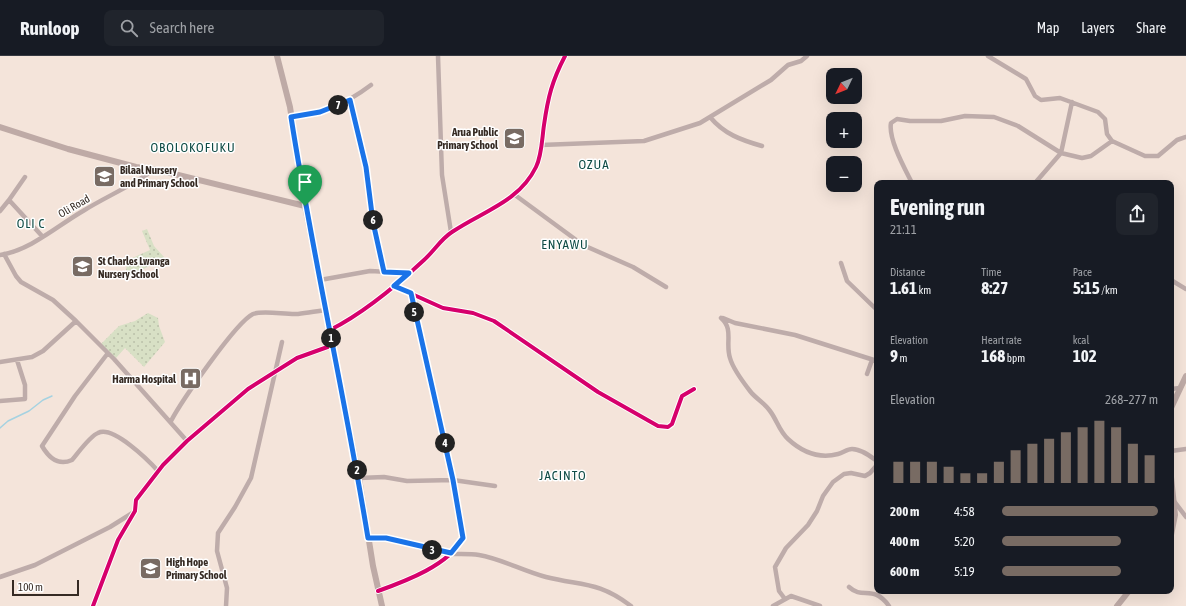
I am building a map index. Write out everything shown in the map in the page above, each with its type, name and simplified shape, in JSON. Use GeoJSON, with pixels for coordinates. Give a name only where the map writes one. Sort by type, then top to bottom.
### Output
{"type":"FeatureCollection","features":[{"type":"Feature","properties":{"kind":"main road"},"geometry":{"type":"LineString","coordinates":[[277,56],[291,117],[305,206],[359,478],[368,538],[382,606]]}},
{"type":"Feature","properties":{"kind":"main road"},"geometry":{"type":"LineString","coordinates":[[0,127],[78,152],[136,167],[155,169],[305,206]]}},
{"type":"Feature","properties":{"kind":"main road"},"geometry":{"type":"LineString","coordinates":[[1174,401],[1186,376]]}},
{"type":"Feature","properties":{"kind":"main road"},"geometry":{"type":"LineString","coordinates":[[1174,502],[1174,521]]}},
{"type":"Feature","properties":{"kind":"main road"},"geometry":{"type":"LineString","coordinates":[[1117,606],[1127,594]]}},
{"type":"Feature","properties":{"kind":"street"},"geometry":{"type":"LineString","coordinates":[[438,56],[442,175],[451,232]]}},
{"type":"Feature","properties":{"kind":"street"},"geometry":{"type":"LineString","coordinates":[[330,330],[347,322],[394,286],[451,232],[515,195],[528,181],[537,164],[554,78],[565,56]]}},
{"type":"Feature","properties":{"kind":"street"},"geometry":{"type":"LineString","coordinates":[[541,145],[644,141],[688,128],[710,117],[771,80],[788,65],[801,61],[807,56]]}},
{"type":"Feature","properties":{"kind":"street"},"geometry":{"type":"LineString","coordinates":[[988,56],[1026,79],[1035,96],[1041,100],[1060,98],[1098,112],[1103,116],[1107,134],[1112,140],[1145,156],[1154,157],[1162,153],[1177,140],[1186,137]]}},
{"type":"Feature","properties":{"kind":"street"},"geometry":{"type":"LineString","coordinates":[[291,117],[320,112],[350,100],[371,85]]}},
{"type":"Feature","properties":{"kind":"street"},"geometry":{"type":"LineString","coordinates":[[350,100],[366,167],[373,222],[384,272]]}},
{"type":"Feature","properties":{"kind":"street"},"geometry":{"type":"LineString","coordinates":[[1038,180],[1061,153],[1072,102]]}},
{"type":"Feature","properties":{"kind":"street"},"geometry":{"type":"LineString","coordinates":[[911,180],[897,152],[892,134],[891,123],[897,119],[910,122],[941,121],[965,116],[994,117],[1018,126],[1061,153],[1082,158],[1092,156],[1112,140]]}},
{"type":"Feature","properties":{"kind":"street"},"geometry":{"type":"LineString","coordinates":[[710,117],[723,131],[734,137],[762,146]]}},
{"type":"Feature","properties":{"kind":"street","name":"Oli Road"},"geometry":{"type":"LineString","coordinates":[[1,254],[22,250],[85,209],[137,182],[155,169]]}},
{"type":"Feature","properties":{"kind":"street"},"geometry":{"type":"LineString","coordinates":[[0,211],[25,177]]}},
{"type":"Feature","properties":{"kind":"street"},"geometry":{"type":"LineString","coordinates":[[515,195],[583,245],[633,267],[666,287]]}},
{"type":"Feature","properties":{"kind":"street"},"geometry":{"type":"LineString","coordinates":[[9,200],[42,236]]}},
{"type":"Feature","properties":{"kind":"street"},"geometry":{"type":"LineString","coordinates":[[1,254],[21,282],[53,300],[76,321],[108,353],[188,440]]}},
{"type":"Feature","properties":{"kind":"street"},"geometry":{"type":"LineString","coordinates":[[841,263],[847,281],[874,307]]}},
{"type":"Feature","properties":{"kind":"street"},"geometry":{"type":"LineString","coordinates":[[320,280],[353,273],[409,273]]}},
{"type":"Feature","properties":{"kind":"street"},"geometry":{"type":"LineString","coordinates":[[1174,282],[1186,289]]}},
{"type":"Feature","properties":{"kind":"street"},"geometry":{"type":"LineString","coordinates":[[394,286],[443,308],[473,313],[494,321],[598,392],[658,426],[668,427],[672,424],[682,396],[694,389]]}},
{"type":"Feature","properties":{"kind":"street"},"geometry":{"type":"LineString","coordinates":[[378,591],[408,581],[451,553],[463,538],[453,480],[411,293]]}},
{"type":"Feature","properties":{"kind":"street"},"geometry":{"type":"LineString","coordinates":[[171,421],[201,374],[240,325],[251,315],[260,313],[298,314],[326,310]]}},
{"type":"Feature","properties":{"kind":"street"},"geometry":{"type":"LineString","coordinates":[[868,374],[874,361],[810,339],[735,323],[722,318],[728,325],[729,329],[727,349],[732,363],[750,391],[772,412],[777,425],[789,440],[803,450],[814,455],[831,455],[852,449],[874,458]]}},
{"type":"Feature","properties":{"kind":"street"},"geometry":{"type":"LineString","coordinates":[[0,362],[32,357],[43,351],[76,321]]}},
{"type":"Feature","properties":{"kind":"street"},"geometry":{"type":"LineString","coordinates":[[226,604],[227,588],[217,551],[218,533],[235,507],[251,478],[282,342]]}},
{"type":"Feature","properties":{"kind":"street"},"geometry":{"type":"LineString","coordinates":[[93,606],[118,540],[135,511],[136,500],[158,471],[188,440],[248,389],[277,369],[297,358],[333,345]]}},
{"type":"Feature","properties":{"kind":"street"},"geometry":{"type":"LineString","coordinates":[[108,353],[75,396],[42,446],[47,456],[54,460],[66,462],[72,460],[97,433],[104,432],[127,443],[146,458],[158,471]]}},
{"type":"Feature","properties":{"kind":"street"},"geometry":{"type":"LineString","coordinates":[[0,401],[25,399],[24,381],[17,360]]}},
{"type":"Feature","properties":{"kind":"street"},"geometry":{"type":"LineString","coordinates":[[1174,389],[1180,388]]}},
{"type":"Feature","properties":{"kind":"street"},"geometry":{"type":"LineString","coordinates":[[1174,451],[1186,449]]}},
{"type":"Feature","properties":{"kind":"street"},"geometry":{"type":"LineString","coordinates":[[785,599],[779,591],[775,567],[786,548],[808,525],[817,511],[823,496],[833,482],[844,474],[851,473],[865,476],[874,468]]}},
{"type":"Feature","properties":{"kind":"street"},"geometry":{"type":"LineString","coordinates":[[359,478],[384,477],[407,481],[453,480],[495,486]]}},
{"type":"Feature","properties":{"kind":"street"},"geometry":{"type":"LineString","coordinates":[[1174,502],[1186,517]]}},
{"type":"Feature","properties":{"kind":"street"},"geometry":{"type":"LineString","coordinates":[[0,577],[35,565],[110,527],[135,511]]}},
{"type":"Feature","properties":{"kind":"street"},"geometry":{"type":"LineString","coordinates":[[368,538],[386,538],[451,553],[479,555],[528,572],[590,584],[606,589],[631,606]]}},
{"type":"Feature","properties":{"kind":"street"},"geometry":{"type":"LineString","coordinates":[[849,587],[861,593],[874,593]]}},
{"type":"Feature","properties":{"kind":"street"},"geometry":{"type":"LineString","coordinates":[[877,594],[889,606]]}},
{"type":"Feature","properties":{"kind":"street"},"geometry":{"type":"LineString","coordinates":[[773,606],[785,599],[795,596],[820,606]]}},
{"type":"Feature","properties":{"kind":"green space"},"geometry":{"type":"Polygon","coordinates":[[[147,229],[154,246],[165,258],[130,276],[126,269],[128,260],[150,250],[142,231],[147,229]]]}},
{"type":"Feature","properties":{"kind":"green space"},"geometry":{"type":"Polygon","coordinates":[[[148,313],[158,318],[159,326],[165,342],[144,367],[125,348],[116,358],[101,344],[119,326],[135,321],[148,313]]]}},
{"type":"Feature","properties":{"kind":"waterway"},"geometry":{"type":"LineString","coordinates":[[0,428],[8,421],[29,411],[43,400],[52,396]]}},
{"type":"Feature","properties":{"kind":"cycle path"},"geometry":{"type":"LineString","coordinates":[[330,330],[355,316],[402,280],[448,235],[499,205],[520,189],[529,179],[540,157],[549,97],[557,73],[565,56]]}},
{"type":"Feature","properties":{"kind":"cycle path"},"geometry":{"type":"LineString","coordinates":[[394,286],[443,308],[473,313],[494,321],[598,392],[658,426],[668,427],[672,424],[682,396],[694,389]]}},
{"type":"Feature","properties":{"kind":"cycle path"},"geometry":{"type":"LineString","coordinates":[[378,591],[426,571],[448,556],[463,538],[453,480],[411,293]]}},
{"type":"Feature","properties":{"kind":"cycle path"},"geometry":{"type":"LineString","coordinates":[[93,606],[118,540],[135,511],[136,500],[163,465],[187,441],[248,389],[297,358],[333,345]]}},
{"type":"Feature","properties":{"kind":"place","name":"Arua Public Primary School"},"geometry":{"type":"Point","coordinates":[514,138]}},
{"type":"Feature","properties":{"kind":"place","name":"Bilaal Nursery and Primary School"},"geometry":{"type":"Point","coordinates":[105,176]}},
{"type":"Feature","properties":{"kind":"place","name":"St Charles Lwanga Nursery School"},"geometry":{"type":"Point","coordinates":[82,267]}},
{"type":"Feature","properties":{"kind":"place","name":"Harma Hospital"},"geometry":{"type":"Point","coordinates":[191,379]}},
{"type":"Feature","properties":{"kind":"place","name":"High Hope Primary School"},"geometry":{"type":"Point","coordinates":[150,568]}},
{"type":"Feature","properties":{"kind":"district","name":"OBOLOKOFUKU"},"geometry":{"type":"Point","coordinates":[193,147]}},
{"type":"Feature","properties":{"kind":"district","name":"OZUA"},"geometry":{"type":"Point","coordinates":[594,164]}},
{"type":"Feature","properties":{"kind":"district","name":"OLI C"},"geometry":{"type":"Point","coordinates":[31,223]}},
{"type":"Feature","properties":{"kind":"district","name":"ENYAWU"},"geometry":{"type":"Point","coordinates":[565,244]}},
{"type":"Feature","properties":{"kind":"district","name":"JACINTO"},"geometry":{"type":"Point","coordinates":[563,475]}},
{"type":"Feature","properties":{"kind":"route"},"geometry":{"type":"LineString","coordinates":[[350,100],[366,167],[373,222],[384,272],[409,273],[394,286],[411,293],[453,480],[463,538],[451,553],[444,553],[386,538],[368,538],[359,478],[305,206],[291,117],[320,112],[350,100]]}}]}
